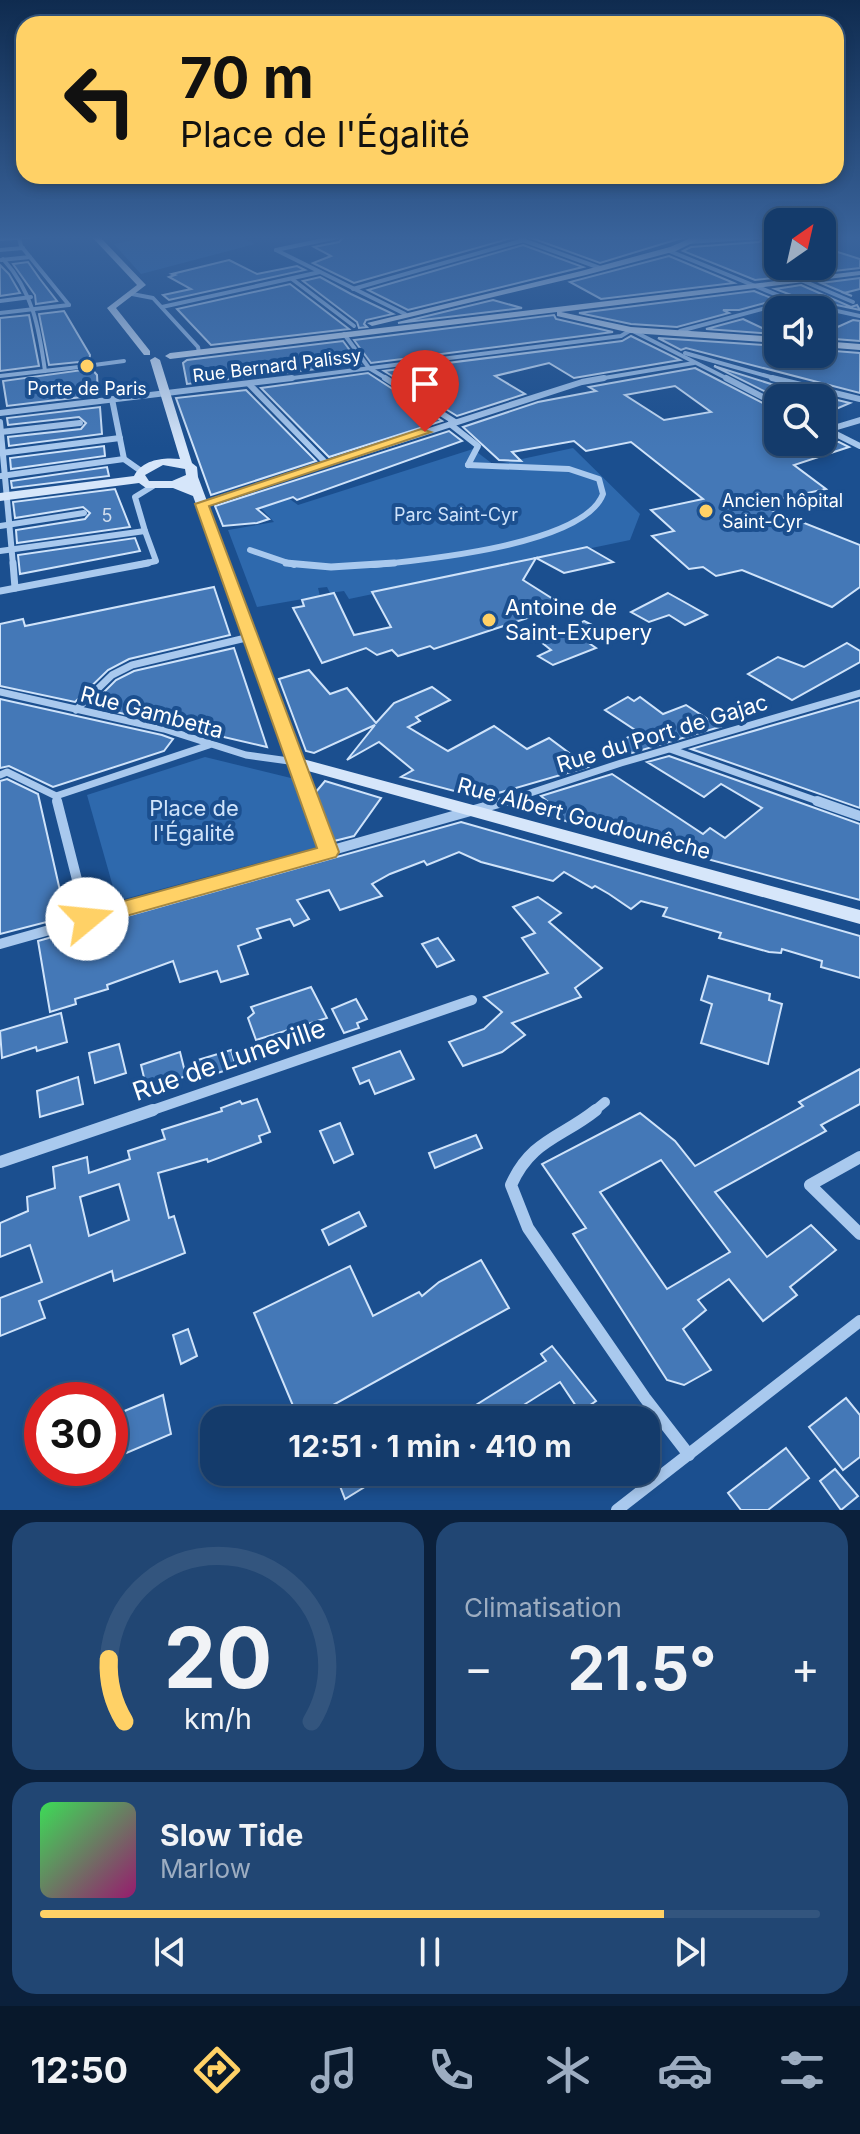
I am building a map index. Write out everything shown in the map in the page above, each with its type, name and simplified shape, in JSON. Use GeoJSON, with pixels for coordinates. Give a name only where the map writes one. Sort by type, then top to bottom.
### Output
{"type":"FeatureCollection","features":[{"type":"Feature","properties":{"kind":"main road"},"geometry":{"type":"LineString","coordinates":[[112,307],[162,356],[163,394],[179,446],[296,762]]}},
{"type":"Feature","properties":{"kind":"main road"},"geometry":{"type":"LineString","coordinates":[[341,332],[354,326],[371,327],[405,314],[435,307]]}},
{"type":"Feature","properties":{"kind":"main road"},"geometry":{"type":"LineString","coordinates":[[532,307],[631,330],[764,339]]}},
{"type":"Feature","properties":{"kind":"main road"},"geometry":{"type":"LineString","coordinates":[[162,356],[371,327],[573,307]]}},
{"type":"Feature","properties":{"kind":"main road"},"geometry":{"type":"LineString","coordinates":[[836,345],[860,347]]}},
{"type":"Feature","properties":{"kind":"main road"},"geometry":{"type":"LineString","coordinates":[[3,496],[140,475],[165,462],[179,446]]}},
{"type":"Feature","properties":{"kind":"main road"},"geometry":{"type":"LineString","coordinates":[[165,462],[189,471]]}},
{"type":"Feature","properties":{"kind":"main road"},"geometry":{"type":"LineString","coordinates":[[174,485],[189,471]]}},
{"type":"Feature","properties":{"kind":"main road"},"geometry":{"type":"LineString","coordinates":[[140,475],[153,486],[174,485],[200,499]]}},
{"type":"Feature","properties":{"kind":"main road","name":"Rue Albert Goudounêche"},"geometry":{"type":"LineString","coordinates":[[296,762],[860,917]]}},
{"type":"Feature","properties":{"kind":"street"},"geometry":{"type":"LineString","coordinates":[[0,313],[49,307]]}},
{"type":"Feature","properties":{"kind":"street"},"geometry":{"type":"LineString","coordinates":[[162,307],[198,347],[199,352]]}},
{"type":"Feature","properties":{"kind":"street"},"geometry":{"type":"LineString","coordinates":[[330,307],[354,326]]}},
{"type":"Feature","properties":{"kind":"street"},"geometry":{"type":"LineString","coordinates":[[391,307],[405,314]]}},
{"type":"Feature","properties":{"kind":"street"},"geometry":{"type":"LineString","coordinates":[[680,331],[764,308]]}},
{"type":"Feature","properties":{"kind":"street"},"geometry":{"type":"LineString","coordinates":[[37,309],[45,371]]}},
{"type":"Feature","properties":{"kind":"street"},"geometry":{"type":"LineString","coordinates":[[836,311],[860,316]]}},
{"type":"Feature","properties":{"kind":"street"},"geometry":{"type":"LineString","coordinates":[[631,330],[764,398]]}},
{"type":"Feature","properties":{"kind":"street","name":"Rue Bernard Palissy"},"geometry":{"type":"LineString","coordinates":[[0,413],[621,336],[631,330]]}},
{"type":"Feature","properties":{"kind":"street"},"geometry":{"type":"LineString","coordinates":[[250,550],[299,565],[340,567],[409,562],[554,532],[596,510],[603,494],[599,479],[569,469],[468,465],[478,446],[452,423],[369,368],[341,332]]}},
{"type":"Feature","properties":{"kind":"street"},"geometry":{"type":"LineString","coordinates":[[669,349],[762,376],[860,399]]}},
{"type":"Feature","properties":{"kind":"street"},"geometry":{"type":"LineString","coordinates":[[94,365],[124,361]]}},
{"type":"Feature","properties":{"kind":"street"},"geometry":{"type":"LineString","coordinates":[[200,499],[326,463],[582,382],[695,363]]}},
{"type":"Feature","properties":{"kind":"street"},"geometry":{"type":"LineString","coordinates":[[0,376],[79,367]]}},
{"type":"Feature","properties":{"kind":"street"},"geometry":{"type":"LineString","coordinates":[[249,384],[326,463]]}},
{"type":"Feature","properties":{"kind":"street"},"geometry":{"type":"LineString","coordinates":[[112,399],[124,459],[140,475]]}},
{"type":"Feature","properties":{"kind":"street"},"geometry":{"type":"LineString","coordinates":[[836,425],[860,420]]}},
{"type":"Feature","properties":{"kind":"street"},"geometry":{"type":"LineString","coordinates":[[0,422],[4,525],[15,588]]}},
{"type":"Feature","properties":{"kind":"street"},"geometry":{"type":"LineString","coordinates":[[1,432],[80,423]]}},
{"type":"Feature","properties":{"kind":"street"},"geometry":{"type":"LineString","coordinates":[[836,434],[860,446]]}},
{"type":"Feature","properties":{"kind":"street"},"geometry":{"type":"LineString","coordinates":[[1,453],[120,438]]}},
{"type":"Feature","properties":{"kind":"street"},"geometry":{"type":"LineString","coordinates":[[2,476],[124,459]]}},
{"type":"Feature","properties":{"kind":"street"},"geometry":{"type":"LineString","coordinates":[[0,591],[156,561],[135,497],[153,486]]}},
{"type":"Feature","properties":{"kind":"street"},"geometry":{"type":"LineString","coordinates":[[4,525],[84,513]]}},
{"type":"Feature","properties":{"kind":"street"},"geometry":{"type":"LineString","coordinates":[[0,551],[145,531]]}},
{"type":"Feature","properties":{"kind":"street"},"geometry":{"type":"LineString","coordinates":[[76,710],[112,675],[132,665],[250,637]]}},
{"type":"Feature","properties":{"kind":"street","name":"Rue Gambetta"},"geometry":{"type":"LineString","coordinates":[[0,692],[164,729],[246,755],[296,762]]}},
{"type":"Feature","properties":{"kind":"street","name":"Rue du Port de Gajac"},"geometry":{"type":"LineString","coordinates":[[0,944],[475,811],[669,748],[860,693]]}},
{"type":"Feature","properties":{"kind":"street"},"geometry":{"type":"LineString","coordinates":[[0,775],[7,772],[52,794],[209,745]]}},
{"type":"Feature","properties":{"kind":"street"},"geometry":{"type":"LineString","coordinates":[[669,748],[860,816]]}},
{"type":"Feature","properties":{"kind":"street"},"geometry":{"type":"LineString","coordinates":[[296,762],[329,852]]}},
{"type":"Feature","properties":{"kind":"street"},"geometry":{"type":"LineString","coordinates":[[52,794],[87,919]]}},
{"type":"Feature","properties":{"kind":"street","name":"Rue de Luneville"},"geometry":{"type":"LineString","coordinates":[[0,1162],[472,1000]]}},
{"type":"Feature","properties":{"kind":"street"},"geometry":{"type":"LineString","coordinates":[[605,1102],[577,1124],[536,1143],[519,1165],[511,1185],[528,1228],[645,1398],[689,1455]]}},
{"type":"Feature","properties":{"kind":"street"},"geometry":{"type":"LineString","coordinates":[[860,1157],[810,1185],[860,1234]]}},
{"type":"Feature","properties":{"kind":"street"},"geometry":{"type":"LineString","coordinates":[[617,1510],[860,1321]]}},
{"type":"Feature","properties":{"kind":"green space","name":"Parc Saint-Cyr"},"geometry":{"type":"Polygon","coordinates":[[[573,448],[640,514],[630,540],[349,599],[344,591],[330,593],[327,587],[318,588],[320,596],[257,607],[228,530],[274,522],[259,506],[287,497],[298,505],[473,449],[494,465],[573,448]]]}},
{"type":"Feature","properties":{"kind":"green space","name":"Place de l'Égalité"},"geometry":{"type":"Polygon","coordinates":[[[205,757],[295,779],[321,846],[117,901],[87,795],[205,757]]]}},
{"type":"Feature","properties":{"kind":"building"},"geometry":{"type":"Polygon","coordinates":[[[321,307],[349,329],[211,345],[177,309],[321,307]]]}},
{"type":"Feature","properties":{"kind":"building"},"geometry":{"type":"Polygon","coordinates":[[[338,307],[379,307],[393,314],[366,320],[364,324],[367,327],[359,328],[357,322],[338,307]]]}},
{"type":"Feature","properties":{"kind":"building"},"geometry":{"type":"Polygon","coordinates":[[[462,307],[522,308],[398,323],[462,307]]]}},
{"type":"Feature","properties":{"kind":"building"},"geometry":{"type":"Polygon","coordinates":[[[623,307],[748,307],[723,310],[729,313],[677,327],[631,324],[579,313],[623,307]]]}},
{"type":"Feature","properties":{"kind":"building"},"geometry":{"type":"Polygon","coordinates":[[[64,311],[90,355],[89,366],[97,375],[98,395],[7,406],[3,381],[83,370],[79,362],[49,365],[39,314],[64,311]]]}},
{"type":"Feature","properties":{"kind":"building"},"geometry":{"type":"Polygon","coordinates":[[[29,315],[39,366],[0,371],[0,318],[29,315]]]}},
{"type":"Feature","properties":{"kind":"building"},"geometry":{"type":"Polygon","coordinates":[[[554,315],[556,319],[613,332],[371,363],[354,340],[554,315]]]}},
{"type":"Feature","properties":{"kind":"building"},"geometry":{"type":"Polygon","coordinates":[[[743,319],[764,329],[764,333],[706,329],[743,319]]]}},
{"type":"Feature","properties":{"kind":"building"},"geometry":{"type":"Polygon","coordinates":[[[853,320],[860,321],[860,341],[836,339],[836,328],[853,320]]]}},
{"type":"Feature","properties":{"kind":"building"},"geometry":{"type":"Polygon","coordinates":[[[631,336],[680,360],[574,378],[549,363],[495,376],[525,394],[457,416],[384,371],[622,341],[631,336]]]}},
{"type":"Feature","properties":{"kind":"building"},"geometry":{"type":"Polygon","coordinates":[[[658,338],[764,345],[764,368],[836,368],[836,351],[860,353],[860,393],[836,387],[836,384],[825,384],[686,348],[681,350],[658,338]]]}},
{"type":"Feature","properties":{"kind":"building"},"geometry":{"type":"Polygon","coordinates":[[[343,341],[360,364],[187,384],[183,363],[187,360],[343,341]]]}},
{"type":"Feature","properties":{"kind":"building"},"geometry":{"type":"Polygon","coordinates":[[[714,366],[771,384],[764,384],[764,391],[714,366]]]}},
{"type":"Feature","properties":{"kind":"building"},"geometry":{"type":"Polygon","coordinates":[[[695,368],[764,404],[764,456],[822,456],[794,465],[826,489],[756,504],[860,545],[860,587],[832,607],[742,570],[716,576],[703,567],[689,569],[652,536],[674,531],[651,510],[703,499],[631,442],[586,451],[574,441],[512,452],[521,461],[499,460],[463,427],[538,402],[596,391],[589,387],[695,368]],[[675,386],[625,395],[664,420],[711,412],[675,386]]]}},
{"type":"Feature","properties":{"kind":"building"},"geometry":{"type":"Polygon","coordinates":[[[368,373],[442,421],[329,457],[261,388],[368,373]]]}},
{"type":"Feature","properties":{"kind":"building"},"geometry":{"type":"Polygon","coordinates":[[[246,390],[316,461],[211,495],[176,398],[246,390]]]}},
{"type":"Feature","properties":{"kind":"building"},"geometry":{"type":"Polygon","coordinates":[[[836,400],[850,403],[836,409],[836,400]]]}},
{"type":"Feature","properties":{"kind":"building"},"geometry":{"type":"Polygon","coordinates":[[[100,407],[102,434],[9,446],[8,437],[81,429],[86,423],[79,417],[8,425],[7,418],[100,407]]]}},
{"type":"Feature","properties":{"kind":"building"},"geometry":{"type":"Polygon","coordinates":[[[449,431],[462,441],[297,500],[293,497],[257,509],[269,519],[257,523],[223,526],[215,506],[449,431]]]}},
{"type":"Feature","properties":{"kind":"building"},"geometry":{"type":"Polygon","coordinates":[[[836,442],[839,442],[849,447],[836,451],[836,442]]]}},
{"type":"Feature","properties":{"kind":"building"},"geometry":{"type":"Polygon","coordinates":[[[104,446],[105,456],[11,469],[10,458],[104,446]]]}},
{"type":"Feature","properties":{"kind":"building"},"geometry":{"type":"Polygon","coordinates":[[[107,467],[109,476],[12,488],[11,481],[107,467]]]}},
{"type":"Feature","properties":{"kind":"building"},"geometry":{"type":"Polygon","coordinates":[[[115,489],[130,527],[17,543],[16,530],[85,519],[90,513],[83,507],[15,518],[13,502],[115,489]]]}},
{"type":"Feature","properties":{"kind":"building"},"geometry":{"type":"Polygon","coordinates":[[[135,538],[140,551],[20,574],[18,555],[135,538]]]}},
{"type":"Feature","properties":{"kind":"building"},"geometry":{"type":"Polygon","coordinates":[[[587,547],[613,562],[564,573],[536,558],[587,547]]]}},
{"type":"Feature","properties":{"kind":"building"},"geometry":{"type":"Polygon","coordinates":[[[536,558],[523,580],[564,606],[434,649],[430,646],[398,656],[392,650],[377,655],[366,648],[322,663],[293,608],[304,606],[302,600],[334,593],[354,635],[391,627],[372,592],[536,558]]]}},
{"type":"Feature","properties":{"kind":"building"},"geometry":{"type":"Polygon","coordinates":[[[214,587],[230,635],[129,659],[108,670],[75,702],[0,686],[0,624],[23,619],[25,626],[214,587]]]}},
{"type":"Feature","properties":{"kind":"building"},"geometry":{"type":"Polygon","coordinates":[[[668,593],[707,615],[685,625],[669,615],[649,622],[631,612],[668,593]]]}},
{"type":"Feature","properties":{"kind":"building"},"geometry":{"type":"Polygon","coordinates":[[[584,621],[602,630],[583,639],[596,648],[553,665],[538,656],[551,650],[541,642],[584,621]]]}},
{"type":"Feature","properties":{"kind":"building"},"geometry":{"type":"Polygon","coordinates":[[[847,643],[860,651],[860,662],[792,700],[748,674],[778,657],[804,667],[847,643]]]}},
{"type":"Feature","properties":{"kind":"building"},"geometry":{"type":"Polygon","coordinates":[[[234,648],[267,747],[90,706],[116,680],[134,671],[234,648]]]}},
{"type":"Feature","properties":{"kind":"building"},"geometry":{"type":"Polygon","coordinates":[[[309,670],[330,694],[347,688],[376,723],[394,703],[432,687],[450,700],[416,717],[420,721],[408,727],[448,751],[494,726],[527,749],[549,738],[588,767],[481,798],[401,777],[413,770],[379,742],[347,760],[375,725],[314,753],[306,751],[279,679],[309,670]]]}},
{"type":"Feature","properties":{"kind":"building"},"geometry":{"type":"Polygon","coordinates":[[[628,697],[634,701],[640,697],[663,714],[686,705],[720,727],[632,753],[617,743],[638,732],[605,710],[628,697]]]}},
{"type":"Feature","properties":{"kind":"building"},"geometry":{"type":"Polygon","coordinates":[[[0,699],[173,739],[164,751],[53,787],[9,766],[0,768],[0,699]]]}},
{"type":"Feature","properties":{"kind":"building"},"geometry":{"type":"Polygon","coordinates":[[[860,700],[860,808],[691,749],[860,700]]]}},
{"type":"Feature","properties":{"kind":"building"},"geometry":{"type":"Polygon","coordinates":[[[669,756],[860,824],[860,900],[551,817],[555,808],[541,796],[612,774],[703,834],[710,828],[725,838],[762,808],[721,784],[704,797],[647,762],[669,756]]]}},
{"type":"Feature","properties":{"kind":"building"},"geometry":{"type":"Polygon","coordinates":[[[7,779],[38,794],[66,917],[0,934],[0,781],[7,779]]]}},
{"type":"Feature","properties":{"kind":"building"},"geometry":{"type":"Polygon","coordinates":[[[325,781],[381,798],[354,836],[334,841],[315,793],[325,781]]]}},
{"type":"Feature","properties":{"kind":"building"},"geometry":{"type":"Polygon","coordinates":[[[461,822],[860,936],[860,978],[821,967],[822,961],[782,949],[781,953],[769,952],[719,938],[721,933],[663,916],[667,908],[641,901],[631,909],[595,886],[592,888],[564,872],[553,881],[481,862],[459,852],[427,865],[424,861],[390,874],[372,884],[382,896],[340,910],[329,890],[297,900],[309,919],[294,926],[290,919],[257,929],[261,938],[238,946],[248,974],[221,982],[217,971],[180,982],[173,961],[107,985],[108,989],[75,999],[76,1004],[50,1012],[38,941],[461,822]]]}},
{"type":"Feature","properties":{"kind":"building"},"geometry":{"type":"Polygon","coordinates":[[[538,897],[561,913],[549,922],[602,968],[575,988],[581,997],[512,1023],[525,1035],[502,1052],[463,1066],[449,1042],[484,1029],[502,1012],[484,997],[548,973],[522,938],[535,933],[513,907],[538,897]]]}},
{"type":"Feature","properties":{"kind":"building"},"geometry":{"type":"Polygon","coordinates":[[[438,938],[454,960],[437,967],[422,944],[438,938]]]}},
{"type":"Feature","properties":{"kind":"building"},"geometry":{"type":"Polygon","coordinates":[[[708,976],[770,994],[769,1000],[782,1004],[768,1064],[701,1043],[712,1004],[701,1000],[708,976]]]}},
{"type":"Feature","properties":{"kind":"building"},"geometry":{"type":"Polygon","coordinates":[[[311,987],[327,1018],[256,1040],[248,1018],[254,1013],[251,1007],[311,987]]]}},
{"type":"Feature","properties":{"kind":"building"},"geometry":{"type":"Polygon","coordinates":[[[356,999],[367,1019],[357,1023],[359,1028],[344,1033],[332,1009],[356,999]]]}},
{"type":"Feature","properties":{"kind":"building"},"geometry":{"type":"Polygon","coordinates":[[[61,1013],[67,1042],[37,1051],[36,1047],[2,1058],[0,1031],[61,1013]]]}},
{"type":"Feature","properties":{"kind":"building"},"geometry":{"type":"Polygon","coordinates":[[[119,1044],[126,1073],[95,1083],[89,1053],[119,1044]]]}},
{"type":"Feature","properties":{"kind":"building"},"geometry":{"type":"Polygon","coordinates":[[[231,1050],[236,1067],[202,1078],[198,1060],[231,1050]]]}},
{"type":"Feature","properties":{"kind":"building"},"geometry":{"type":"Polygon","coordinates":[[[400,1051],[414,1079],[375,1094],[369,1080],[360,1084],[353,1068],[400,1051]]]}},
{"type":"Feature","properties":{"kind":"building"},"geometry":{"type":"Polygon","coordinates":[[[180,1052],[186,1076],[147,1090],[141,1065],[180,1052]]]}},
{"type":"Feature","properties":{"kind":"building"},"geometry":{"type":"Polygon","coordinates":[[[860,1069],[860,1104],[821,1125],[826,1131],[715,1192],[767,1257],[811,1225],[836,1250],[790,1287],[797,1295],[763,1321],[729,1279],[698,1300],[706,1310],[683,1329],[711,1370],[684,1385],[667,1380],[573,1234],[586,1228],[542,1164],[640,1113],[675,1141],[695,1166],[803,1106],[799,1102],[860,1069]],[[661,1160],[600,1192],[667,1289],[730,1252],[661,1160]]]}},
{"type":"Feature","properties":{"kind":"building"},"geometry":{"type":"Polygon","coordinates":[[[78,1077],[83,1104],[40,1117],[37,1091],[78,1077]]]}},
{"type":"Feature","properties":{"kind":"building"},"geometry":{"type":"Polygon","coordinates":[[[257,1099],[270,1132],[259,1136],[261,1142],[208,1162],[207,1159],[158,1173],[169,1218],[174,1216],[185,1253],[114,1281],[112,1271],[39,1301],[45,1318],[0,1336],[0,1298],[42,1282],[30,1245],[0,1257],[0,1223],[28,1211],[27,1197],[55,1188],[53,1167],[87,1157],[89,1173],[130,1159],[128,1151],[165,1139],[162,1130],[222,1111],[221,1108],[240,1101],[242,1104],[257,1099]],[[119,1184],[80,1197],[89,1236],[129,1220],[119,1184]]]}},
{"type":"Feature","properties":{"kind":"building"},"geometry":{"type":"Polygon","coordinates":[[[340,1123],[353,1154],[334,1163],[320,1131],[340,1123]]]}},
{"type":"Feature","properties":{"kind":"building"},"geometry":{"type":"Polygon","coordinates":[[[476,1135],[482,1148],[435,1168],[429,1153],[476,1135]]]}},
{"type":"Feature","properties":{"kind":"building"},"geometry":{"type":"Polygon","coordinates":[[[359,1212],[366,1226],[329,1245],[322,1230],[359,1212]]]}},
{"type":"Feature","properties":{"kind":"building"},"geometry":{"type":"Polygon","coordinates":[[[481,1260],[509,1308],[331,1406],[293,1406],[254,1313],[350,1266],[373,1316],[419,1292],[422,1296],[439,1282],[481,1260]]]}},
{"type":"Feature","properties":{"kind":"building"},"geometry":{"type":"Polygon","coordinates":[[[188,1329],[197,1356],[181,1364],[173,1335],[188,1329]]]}},
{"type":"Feature","properties":{"kind":"building"},"geometry":{"type":"Polygon","coordinates":[[[552,1346],[596,1401],[589,1406],[576,1406],[560,1382],[522,1406],[474,1406],[546,1361],[541,1354],[552,1346]]]}},
{"type":"Feature","properties":{"kind":"building"},"geometry":{"type":"Polygon","coordinates":[[[163,1395],[171,1434],[128,1452],[128,1410],[163,1395]]]}},
{"type":"Feature","properties":{"kind":"building"},"geometry":{"type":"Polygon","coordinates":[[[846,1398],[860,1415],[860,1457],[843,1470],[809,1427],[846,1398]]]}},
{"type":"Feature","properties":{"kind":"building"},"geometry":{"type":"Polygon","coordinates":[[[786,1448],[809,1478],[768,1510],[741,1510],[728,1493],[786,1448]]]}},
{"type":"Feature","properties":{"kind":"building"},"geometry":{"type":"Polygon","coordinates":[[[835,1469],[858,1496],[841,1510],[820,1481],[835,1469]]]}},
{"type":"Feature","properties":{"kind":"building"},"geometry":{"type":"Polygon","coordinates":[[[340,1486],[366,1486],[345,1499],[340,1486]]]}},
{"type":"Feature","properties":{"kind":"tunnel"},"geometry":{"type":"LineString","coordinates":[[79,367],[94,365]]}},
{"type":"Feature","properties":{"kind":"place","name":"Porte de Paris"},"geometry":{"type":"Point","coordinates":[87,366]}},
{"type":"Feature","properties":{"kind":"place","name":"Ancien hôpital Saint-Cyr"},"geometry":{"type":"Point","coordinates":[706,511]}},
{"type":"Feature","properties":{"kind":"place","name":"Antoine de Saint-Exupery"},"geometry":{"type":"Point","coordinates":[489,620]}},
{"type":"Feature","properties":{"kind":"route"},"geometry":{"type":"LineString","coordinates":[[87,919],[329,852],[202,504],[425,432]]}}]}
